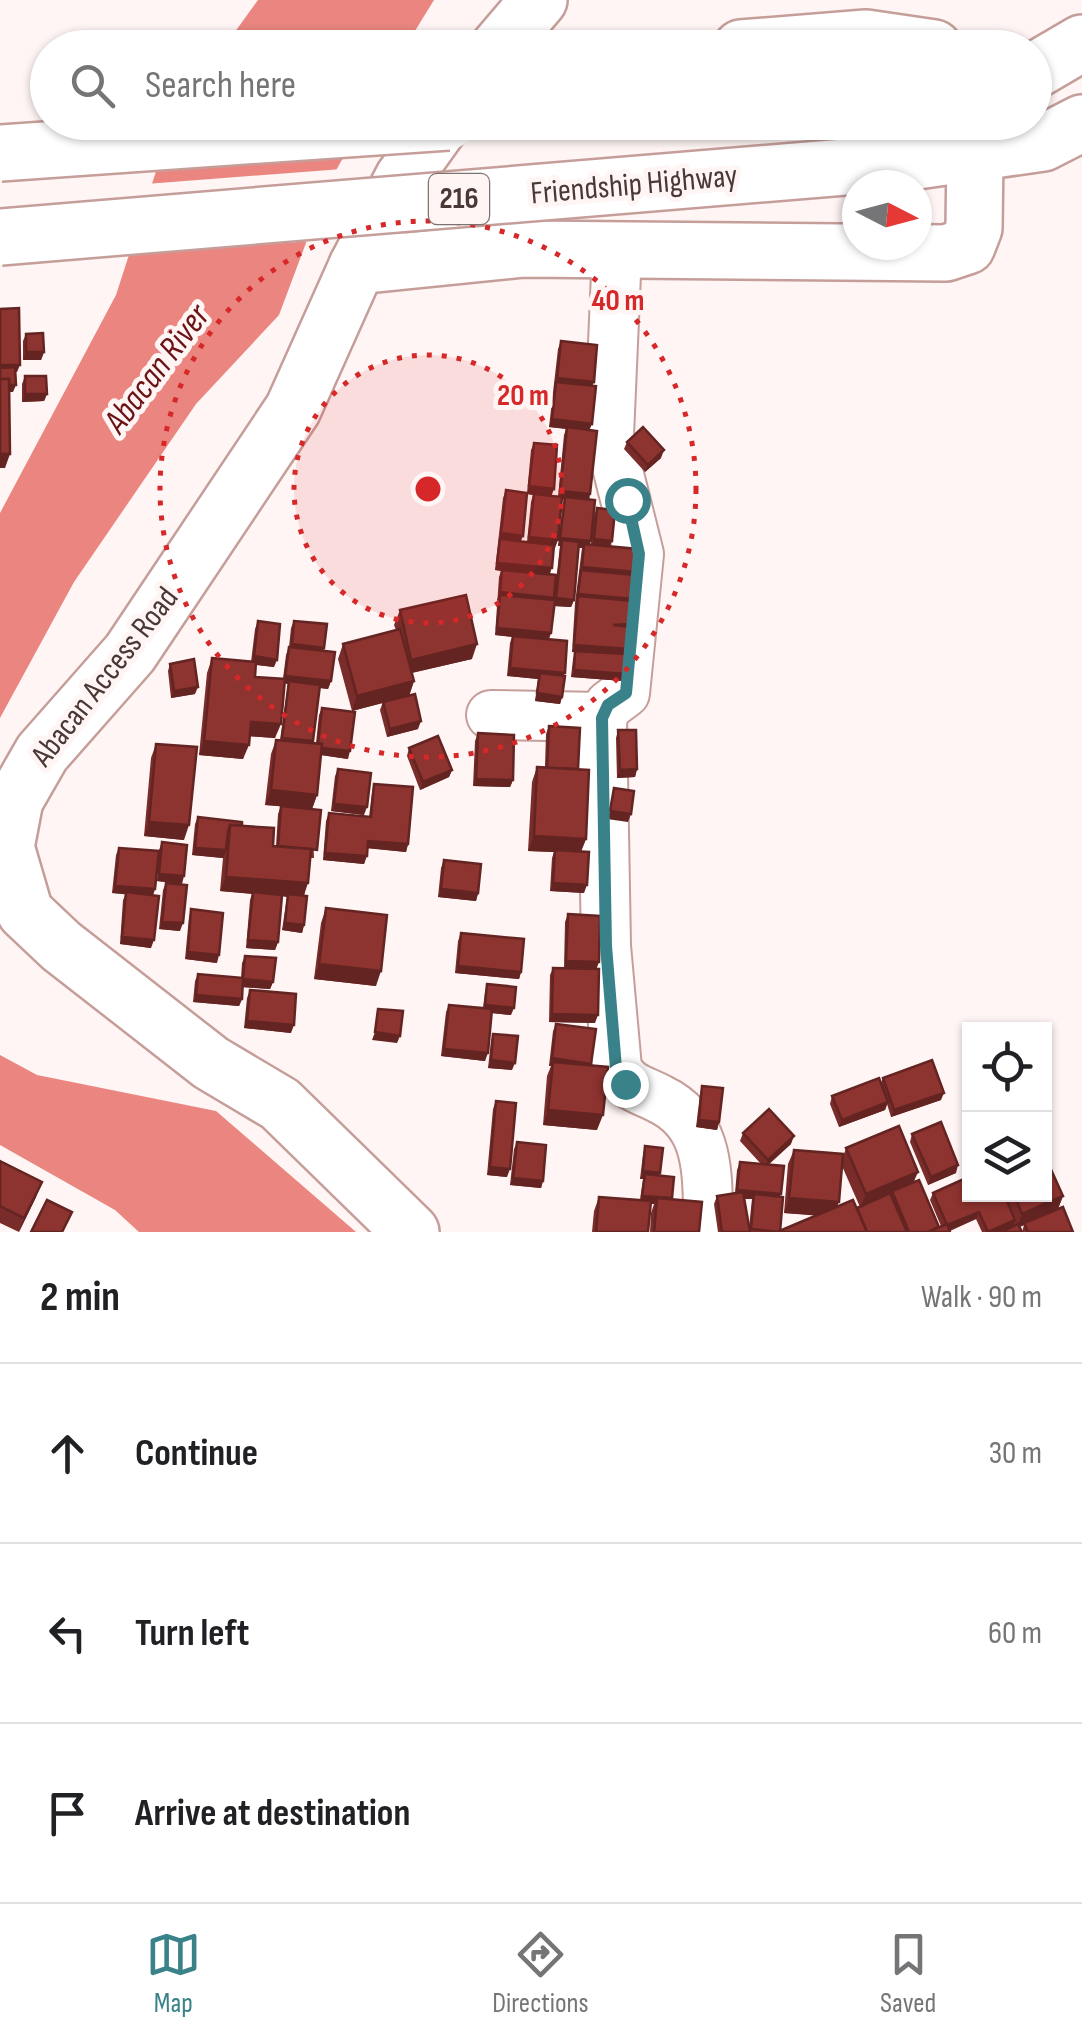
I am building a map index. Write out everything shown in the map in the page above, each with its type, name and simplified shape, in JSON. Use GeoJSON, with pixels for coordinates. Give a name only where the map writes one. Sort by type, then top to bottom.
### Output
{"type":"FeatureCollection","features":[{"type":"Feature","properties":{"kind":"street"},"geometry":{"type":"LineString","coordinates":[[513,30],[539,0]]}},
{"type":"Feature","properties":{"kind":"street"},"geometry":{"type":"LineString","coordinates":[[1052,60],[1082,43]]}},
{"type":"Feature","properties":{"kind":"street","name":"Friendship Highway"},"geometry":{"type":"LineString","coordinates":[[1052,138],[1082,123]]}},
{"type":"Feature","properties":{"kind":"street"},"geometry":{"type":"LineString","coordinates":[[0,153],[187,140]]}},
{"type":"Feature","properties":{"kind":"street","name":"Abacan Access Road"},"geometry":{"type":"LineString","coordinates":[[412,1232],[280,1104],[211,1063],[61,946],[25,912],[6,846],[15,800],[42,753],[130,653],[294,410],[357,266],[403,178],[432,140]]}},
{"type":"Feature","properties":{"kind":"street","name":"Friendship Highway"},"geometry":{"type":"LineString","coordinates":[[0,237],[918,161],[975,155],[1049,140]]}},
{"type":"Feature","properties":{"kind":"street"},"geometry":{"type":"LineString","coordinates":[[357,266],[524,249],[946,253],[967,246],[974,228],[975,155]]}},
{"type":"Feature","properties":{"kind":"street"},"geometry":{"type":"LineString","coordinates":[[617,251],[610,435],[639,554],[626,693],[608,705],[602,718],[606,946],[616,1068],[625,1084],[688,1115],[704,1152],[709,1232]]}},
{"type":"Feature","properties":{"kind":"street"},"geometry":{"type":"LineString","coordinates":[[491,715],[602,718]]}},
{"type":"Feature","properties":{"kind":"water"},"geometry":{"type":"Polygon","coordinates":[[[258,0],[434,0],[415,30],[236,30],[258,0]]]}},
{"type":"Feature","properties":{"kind":"water","name":"Abacan River"},"geometry":{"type":"Polygon","coordinates":[[[267,140],[353,140],[327,187],[279,315],[196,404],[74,582],[0,718],[0,513],[116,295],[160,159],[267,140]]]}},
{"type":"Feature","properties":{"kind":"water"},"geometry":{"type":"Polygon","coordinates":[[[0,1055],[37,1075],[216,1111],[356,1232],[139,1232],[115,1210],[0,1145],[0,1055]]]}},
{"type":"Feature","properties":{"kind":"pier"},"geometry":{"type":"Polygon","coordinates":[[[342,169],[312,241],[124,255],[146,184],[342,169]]]}},
{"type":"Feature","properties":{"kind":"building"},"geometry":{"type":"Polygon","coordinates":[[[19,308],[20,365],[0,365],[0,309],[19,308]]]}},
{"type":"Feature","properties":{"kind":"building"},"geometry":{"type":"Polygon","coordinates":[[[43,333],[44,352],[26,352],[26,334],[43,333]]]}},
{"type":"Feature","properties":{"kind":"building"},"geometry":{"type":"Polygon","coordinates":[[[561,341],[597,345],[594,382],[557,378],[561,341]]]}},
{"type":"Feature","properties":{"kind":"building"},"geometry":{"type":"Polygon","coordinates":[[[15,367],[16,385],[9,385],[9,379],[0,379],[0,368],[15,367]]]}},
{"type":"Feature","properties":{"kind":"building"},"geometry":{"type":"Polygon","coordinates":[[[25,376],[46,376],[47,394],[25,394],[25,376]]]}},
{"type":"Feature","properties":{"kind":"building"},"geometry":{"type":"Polygon","coordinates":[[[0,379],[9,379],[10,454],[0,454],[0,379]]]}},
{"type":"Feature","properties":{"kind":"building"},"geometry":{"type":"Polygon","coordinates":[[[556,382],[596,386],[592,424],[552,419],[556,382]]]}},
{"type":"Feature","properties":{"kind":"building"},"geometry":{"type":"Polygon","coordinates":[[[567,427],[597,431],[590,494],[560,491],[567,427]]]}},
{"type":"Feature","properties":{"kind":"building"},"geometry":{"type":"Polygon","coordinates":[[[643,427],[664,450],[648,465],[627,442],[643,427]]]}},
{"type":"Feature","properties":{"kind":"building"},"geometry":{"type":"Polygon","coordinates":[[[534,443],[557,445],[554,489],[529,486],[534,443]]]}},
{"type":"Feature","properties":{"kind":"building"},"geometry":{"type":"Polygon","coordinates":[[[506,490],[527,493],[523,536],[501,533],[506,490]]]}},
{"type":"Feature","properties":{"kind":"building"},"geometry":{"type":"Polygon","coordinates":[[[534,494],[562,497],[558,540],[529,537],[534,494]]]}},
{"type":"Feature","properties":{"kind":"building"},"geometry":{"type":"Polygon","coordinates":[[[565,497],[595,500],[591,541],[560,538],[565,497]]]}},
{"type":"Feature","properties":{"kind":"building"},"geometry":{"type":"Polygon","coordinates":[[[597,508],[615,510],[612,541],[594,539],[597,508]]]}},
{"type":"Feature","properties":{"kind":"building"},"geometry":{"type":"Polygon","coordinates":[[[500,539],[554,545],[552,568],[497,563],[500,539]]]}},
{"type":"Feature","properties":{"kind":"building"},"geometry":{"type":"Polygon","coordinates":[[[562,540],[579,542],[574,600],[556,598],[562,540]]]}},
{"type":"Feature","properties":{"kind":"building"},"geometry":{"type":"Polygon","coordinates":[[[584,544],[638,549],[636,572],[582,567],[584,544]]]}},
{"type":"Feature","properties":{"kind":"building"},"geometry":{"type":"Polygon","coordinates":[[[502,570],[556,575],[554,598],[500,592],[502,570]]]}},
{"type":"Feature","properties":{"kind":"building"},"geometry":{"type":"Polygon","coordinates":[[[581,570],[635,575],[633,599],[578,594],[581,570]]]}},
{"type":"Feature","properties":{"kind":"building"},"geometry":{"type":"Polygon","coordinates":[[[466,595],[477,644],[411,660],[400,610],[466,595]]]}},
{"type":"Feature","properties":{"kind":"building"},"geometry":{"type":"Polygon","coordinates":[[[500,595],[555,600],[551,633],[497,628],[500,595]]]}},
{"type":"Feature","properties":{"kind":"building"},"geometry":{"type":"Polygon","coordinates":[[[578,596],[633,601],[630,624],[613,625],[631,627],[628,649],[574,645],[578,596]]]}},
{"type":"Feature","properties":{"kind":"building"},"geometry":{"type":"Polygon","coordinates":[[[258,621],[280,624],[277,660],[254,656],[258,621]]]}},
{"type":"Feature","properties":{"kind":"building"},"geometry":{"type":"Polygon","coordinates":[[[294,621],[327,624],[324,648],[292,644],[294,621]]]}},
{"type":"Feature","properties":{"kind":"building"},"geometry":{"type":"Polygon","coordinates":[[[400,629],[414,681],[357,696],[343,644],[400,629]]]}},
{"type":"Feature","properties":{"kind":"building"},"geometry":{"type":"Polygon","coordinates":[[[513,636],[567,641],[565,673],[510,668],[513,636]]]}},
{"type":"Feature","properties":{"kind":"building"},"geometry":{"type":"Polygon","coordinates":[[[289,647],[335,652],[331,681],[285,676],[289,647]]]}},
{"type":"Feature","properties":{"kind":"building"},"geometry":{"type":"Polygon","coordinates":[[[575,651],[627,654],[626,674],[574,670],[575,651]]]}},
{"type":"Feature","properties":{"kind":"building"},"geometry":{"type":"Polygon","coordinates":[[[212,658],[256,662],[255,677],[285,679],[281,724],[251,722],[249,745],[204,741],[212,658]]]}},
{"type":"Feature","properties":{"kind":"building"},"geometry":{"type":"Polygon","coordinates":[[[194,659],[198,687],[174,691],[170,664],[194,659]]]}},
{"type":"Feature","properties":{"kind":"building"},"geometry":{"type":"Polygon","coordinates":[[[540,673],[565,676],[562,697],[537,693],[540,673]]]}},
{"type":"Feature","properties":{"kind":"building"},"geometry":{"type":"Polygon","coordinates":[[[289,681],[320,685],[313,741],[282,738],[289,681]]]}},
{"type":"Feature","properties":{"kind":"building"},"geometry":{"type":"Polygon","coordinates":[[[415,694],[421,721],[390,729],[383,702],[415,694]]]}},
{"type":"Feature","properties":{"kind":"building"},"geometry":{"type":"Polygon","coordinates":[[[322,708],[355,712],[350,751],[322,748],[318,743],[322,708]]]}},
{"type":"Feature","properties":{"kind":"building"},"geometry":{"type":"Polygon","coordinates":[[[549,726],[580,728],[578,769],[547,768],[549,726]]]}},
{"type":"Feature","properties":{"kind":"building"},"geometry":{"type":"Polygon","coordinates":[[[618,730],[636,730],[637,769],[620,770],[618,730]]]}},
{"type":"Feature","properties":{"kind":"building"},"geometry":{"type":"Polygon","coordinates":[[[478,733],[514,735],[513,780],[476,779],[478,733]]]}},
{"type":"Feature","properties":{"kind":"building"},"geometry":{"type":"Polygon","coordinates":[[[438,736],[452,770],[423,782],[409,748],[438,736]]]}},
{"type":"Feature","properties":{"kind":"building"},"geometry":{"type":"Polygon","coordinates":[[[276,740],[322,744],[317,795],[271,790],[276,740]]]}},
{"type":"Feature","properties":{"kind":"building"},"geometry":{"type":"Polygon","coordinates":[[[156,744],[197,747],[189,825],[149,822],[156,744]]]}},
{"type":"Feature","properties":{"kind":"building"},"geometry":{"type":"Polygon","coordinates":[[[537,767],[589,770],[586,839],[534,836],[537,767]]]}},
{"type":"Feature","properties":{"kind":"building"},"geometry":{"type":"Polygon","coordinates":[[[338,769],[371,773],[367,807],[334,804],[338,769]]]}},
{"type":"Feature","properties":{"kind":"building"},"geometry":{"type":"Polygon","coordinates":[[[374,784],[413,787],[408,844],[368,841],[367,856],[325,853],[329,813],[371,817],[374,784]]]}},
{"type":"Feature","properties":{"kind":"building"},"geometry":{"type":"Polygon","coordinates":[[[614,788],[634,791],[631,814],[610,811],[614,788]]]}},
{"type":"Feature","properties":{"kind":"building"},"geometry":{"type":"Polygon","coordinates":[[[281,806],[321,810],[317,850],[278,846],[281,806]]]}},
{"type":"Feature","properties":{"kind":"building"},"geometry":{"type":"Polygon","coordinates":[[[198,817],[242,825],[230,825],[226,850],[195,848],[198,817]]]}},
{"type":"Feature","properties":{"kind":"building"},"geometry":{"type":"Polygon","coordinates":[[[230,825],[274,828],[273,846],[311,849],[308,883],[226,877],[230,825]]]}},
{"type":"Feature","properties":{"kind":"building"},"geometry":{"type":"Polygon","coordinates":[[[162,842],[187,845],[184,876],[159,874],[162,842]]]}},
{"type":"Feature","properties":{"kind":"building"},"geometry":{"type":"Polygon","coordinates":[[[119,848],[159,851],[155,889],[115,886],[119,848]]]}},
{"type":"Feature","properties":{"kind":"building"},"geometry":{"type":"Polygon","coordinates":[[[555,850],[589,852],[587,885],[553,883],[555,850]]]}},
{"type":"Feature","properties":{"kind":"building"},"geometry":{"type":"Polygon","coordinates":[[[444,860],[481,864],[478,893],[441,889],[444,860]]]}},
{"type":"Feature","properties":{"kind":"building"},"geometry":{"type":"Polygon","coordinates":[[[166,883],[187,885],[183,923],[162,922],[166,883]]]}},
{"type":"Feature","properties":{"kind":"building"},"geometry":{"type":"Polygon","coordinates":[[[126,892],[159,896],[154,940],[122,937],[126,892]]]}},
{"type":"Feature","properties":{"kind":"building"},"geometry":{"type":"Polygon","coordinates":[[[253,892],[282,895],[278,942],[248,940],[253,892]]]}},
{"type":"Feature","properties":{"kind":"building"},"geometry":{"type":"Polygon","coordinates":[[[288,894],[307,896],[304,925],[285,923],[288,894]]]}},
{"type":"Feature","properties":{"kind":"building"},"geometry":{"type":"Polygon","coordinates":[[[326,908],[387,915],[381,971],[319,964],[326,908]]]}},
{"type":"Feature","properties":{"kind":"building"},"geometry":{"type":"Polygon","coordinates":[[[191,909],[223,913],[219,955],[188,952],[191,909]]]}},
{"type":"Feature","properties":{"kind":"building"},"geometry":{"type":"Polygon","coordinates":[[[568,914],[600,916],[599,962],[566,961],[568,914]]]}},
{"type":"Feature","properties":{"kind":"building"},"geometry":{"type":"Polygon","coordinates":[[[461,933],[524,939],[521,972],[458,966],[461,933]]]}},
{"type":"Feature","properties":{"kind":"building"},"geometry":{"type":"Polygon","coordinates":[[[245,956],[276,958],[273,982],[243,979],[242,999],[196,995],[198,974],[243,978],[245,956]]]}},
{"type":"Feature","properties":{"kind":"building"},"geometry":{"type":"Polygon","coordinates":[[[553,968],[599,969],[598,1015],[552,1014],[553,968]]]}},
{"type":"Feature","properties":{"kind":"building"},"geometry":{"type":"Polygon","coordinates":[[[487,984],[516,987],[514,1008],[485,1005],[487,984]]]}},
{"type":"Feature","properties":{"kind":"building"},"geometry":{"type":"Polygon","coordinates":[[[250,990],[296,994],[294,1025],[247,1021],[250,990]]]}},
{"type":"Feature","properties":{"kind":"building"},"geometry":{"type":"Polygon","coordinates":[[[449,1005],[492,1009],[488,1053],[444,1049],[449,1005]]]}},
{"type":"Feature","properties":{"kind":"building"},"geometry":{"type":"Polygon","coordinates":[[[378,1009],[403,1011],[400,1036],[375,1032],[378,1009]]]}},
{"type":"Feature","properties":{"kind":"building"},"geometry":{"type":"Polygon","coordinates":[[[556,1024],[596,1029],[591,1064],[552,1058],[556,1024]]]}},
{"type":"Feature","properties":{"kind":"building"},"geometry":{"type":"Polygon","coordinates":[[[493,1034],[518,1036],[515,1063],[491,1060],[493,1034]]]}},
{"type":"Feature","properties":{"kind":"building"},"geometry":{"type":"Polygon","coordinates":[[[932,1060],[944,1093],[894,1110],[883,1078],[932,1060]]]}},
{"type":"Feature","properties":{"kind":"building"},"geometry":{"type":"Polygon","coordinates":[[[553,1062],[608,1067],[603,1115],[548,1110],[553,1062]]]}},
{"type":"Feature","properties":{"kind":"building"},"geometry":{"type":"Polygon","coordinates":[[[879,1078],[888,1102],[842,1120],[832,1096],[879,1078]]]}},
{"type":"Feature","properties":{"kind":"building"},"geometry":{"type":"Polygon","coordinates":[[[702,1086],[723,1088],[719,1122],[699,1120],[702,1086]]]}},
{"type":"Feature","properties":{"kind":"building"},"geometry":{"type":"Polygon","coordinates":[[[496,1101],[516,1103],[510,1169],[490,1167],[496,1101]]]}},
{"type":"Feature","properties":{"kind":"building"},"geometry":{"type":"Polygon","coordinates":[[[769,1109],[794,1136],[768,1160],[743,1133],[769,1109]]]}},
{"type":"Feature","properties":{"kind":"building"},"geometry":{"type":"Polygon","coordinates":[[[941,1122],[958,1165],[931,1177],[912,1134],[941,1122]]]}},
{"type":"Feature","properties":{"kind":"building"},"geometry":{"type":"Polygon","coordinates":[[[899,1126],[918,1172],[866,1194],[846,1148],[899,1126]]]}},
{"type":"Feature","properties":{"kind":"building"},"geometry":{"type":"Polygon","coordinates":[[[517,1142],[546,1145],[543,1181],[513,1178],[517,1142]]]}},
{"type":"Feature","properties":{"kind":"building"},"geometry":{"type":"Polygon","coordinates":[[[645,1146],[663,1148],[660,1173],[643,1171],[645,1146]]]}},
{"type":"Feature","properties":{"kind":"building"},"geometry":{"type":"Polygon","coordinates":[[[794,1150],[843,1154],[839,1202],[789,1198],[794,1150]]]}},
{"type":"Feature","properties":{"kind":"building"},"geometry":{"type":"Polygon","coordinates":[[[0,1161],[42,1182],[24,1218],[0,1206],[0,1161]]]}},
{"type":"Feature","properties":{"kind":"building"},"geometry":{"type":"Polygon","coordinates":[[[740,1162],[784,1166],[781,1194],[737,1190],[740,1162]]]}},
{"type":"Feature","properties":{"kind":"building"},"geometry":{"type":"Polygon","coordinates":[[[1052,1172],[1063,1196],[1052,1201],[1052,1172]]]}},
{"type":"Feature","properties":{"kind":"building"},"geometry":{"type":"Polygon","coordinates":[[[645,1174],[674,1177],[672,1198],[642,1196],[645,1174]]]}},
{"type":"Feature","properties":{"kind":"building"},"geometry":{"type":"Polygon","coordinates":[[[919,1180],[939,1227],[928,1232],[909,1232],[892,1191],[919,1180]]]}},
{"type":"Feature","properties":{"kind":"building"},"geometry":{"type":"Polygon","coordinates":[[[962,1180],[962,1202],[1007,1202],[1015,1220],[988,1232],[979,1212],[947,1225],[933,1193],[962,1180]]]}},
{"type":"Feature","properties":{"kind":"building"},"geometry":{"type":"Polygon","coordinates":[[[743,1192],[750,1232],[722,1232],[717,1196],[743,1192]]]}},
{"type":"Feature","properties":{"kind":"building"},"geometry":{"type":"Polygon","coordinates":[[[890,1193],[907,1232],[867,1232],[857,1208],[890,1193]]]}},
{"type":"Feature","properties":{"kind":"building"},"geometry":{"type":"Polygon","coordinates":[[[754,1194],[783,1197],[780,1232],[751,1229],[754,1194]]]}},
{"type":"Feature","properties":{"kind":"building"},"geometry":{"type":"Polygon","coordinates":[[[599,1197],[651,1201],[648,1232],[596,1232],[599,1197]]]}},
{"type":"Feature","properties":{"kind":"building"},"geometry":{"type":"Polygon","coordinates":[[[657,1198],[702,1202],[699,1232],[654,1232],[657,1198]]]}},
{"type":"Feature","properties":{"kind":"building"},"geometry":{"type":"Polygon","coordinates":[[[47,1200],[72,1212],[62,1232],[31,1232],[47,1200]]]}},
{"type":"Feature","properties":{"kind":"building"},"geometry":{"type":"Polygon","coordinates":[[[853,1200],[867,1232],[777,1232],[853,1200]]]}},
{"type":"Feature","properties":{"kind":"building"},"geometry":{"type":"Polygon","coordinates":[[[1017,1202],[1049,1202],[1022,1214],[1017,1202]]]}},
{"type":"Feature","properties":{"kind":"building"},"geometry":{"type":"Polygon","coordinates":[[[1063,1207],[1073,1232],[1028,1232],[1024,1223],[1063,1207]]]}},
{"type":"Feature","properties":{"kind":"building"},"geometry":{"type":"Polygon","coordinates":[[[947,1224],[950,1232],[928,1232],[947,1224]]]}},
{"type":"Feature","properties":{"kind":"building"},"geometry":{"type":"Polygon","coordinates":[[[1018,1224],[1022,1232],[1001,1232],[1018,1224]]]}},
{"type":"Feature","properties":{"kind":"route"},"geometry":{"type":"LineString","coordinates":[[625,1084],[616,1068],[606,946],[602,718],[608,705],[626,693],[639,554],[627,500]]}}]}
